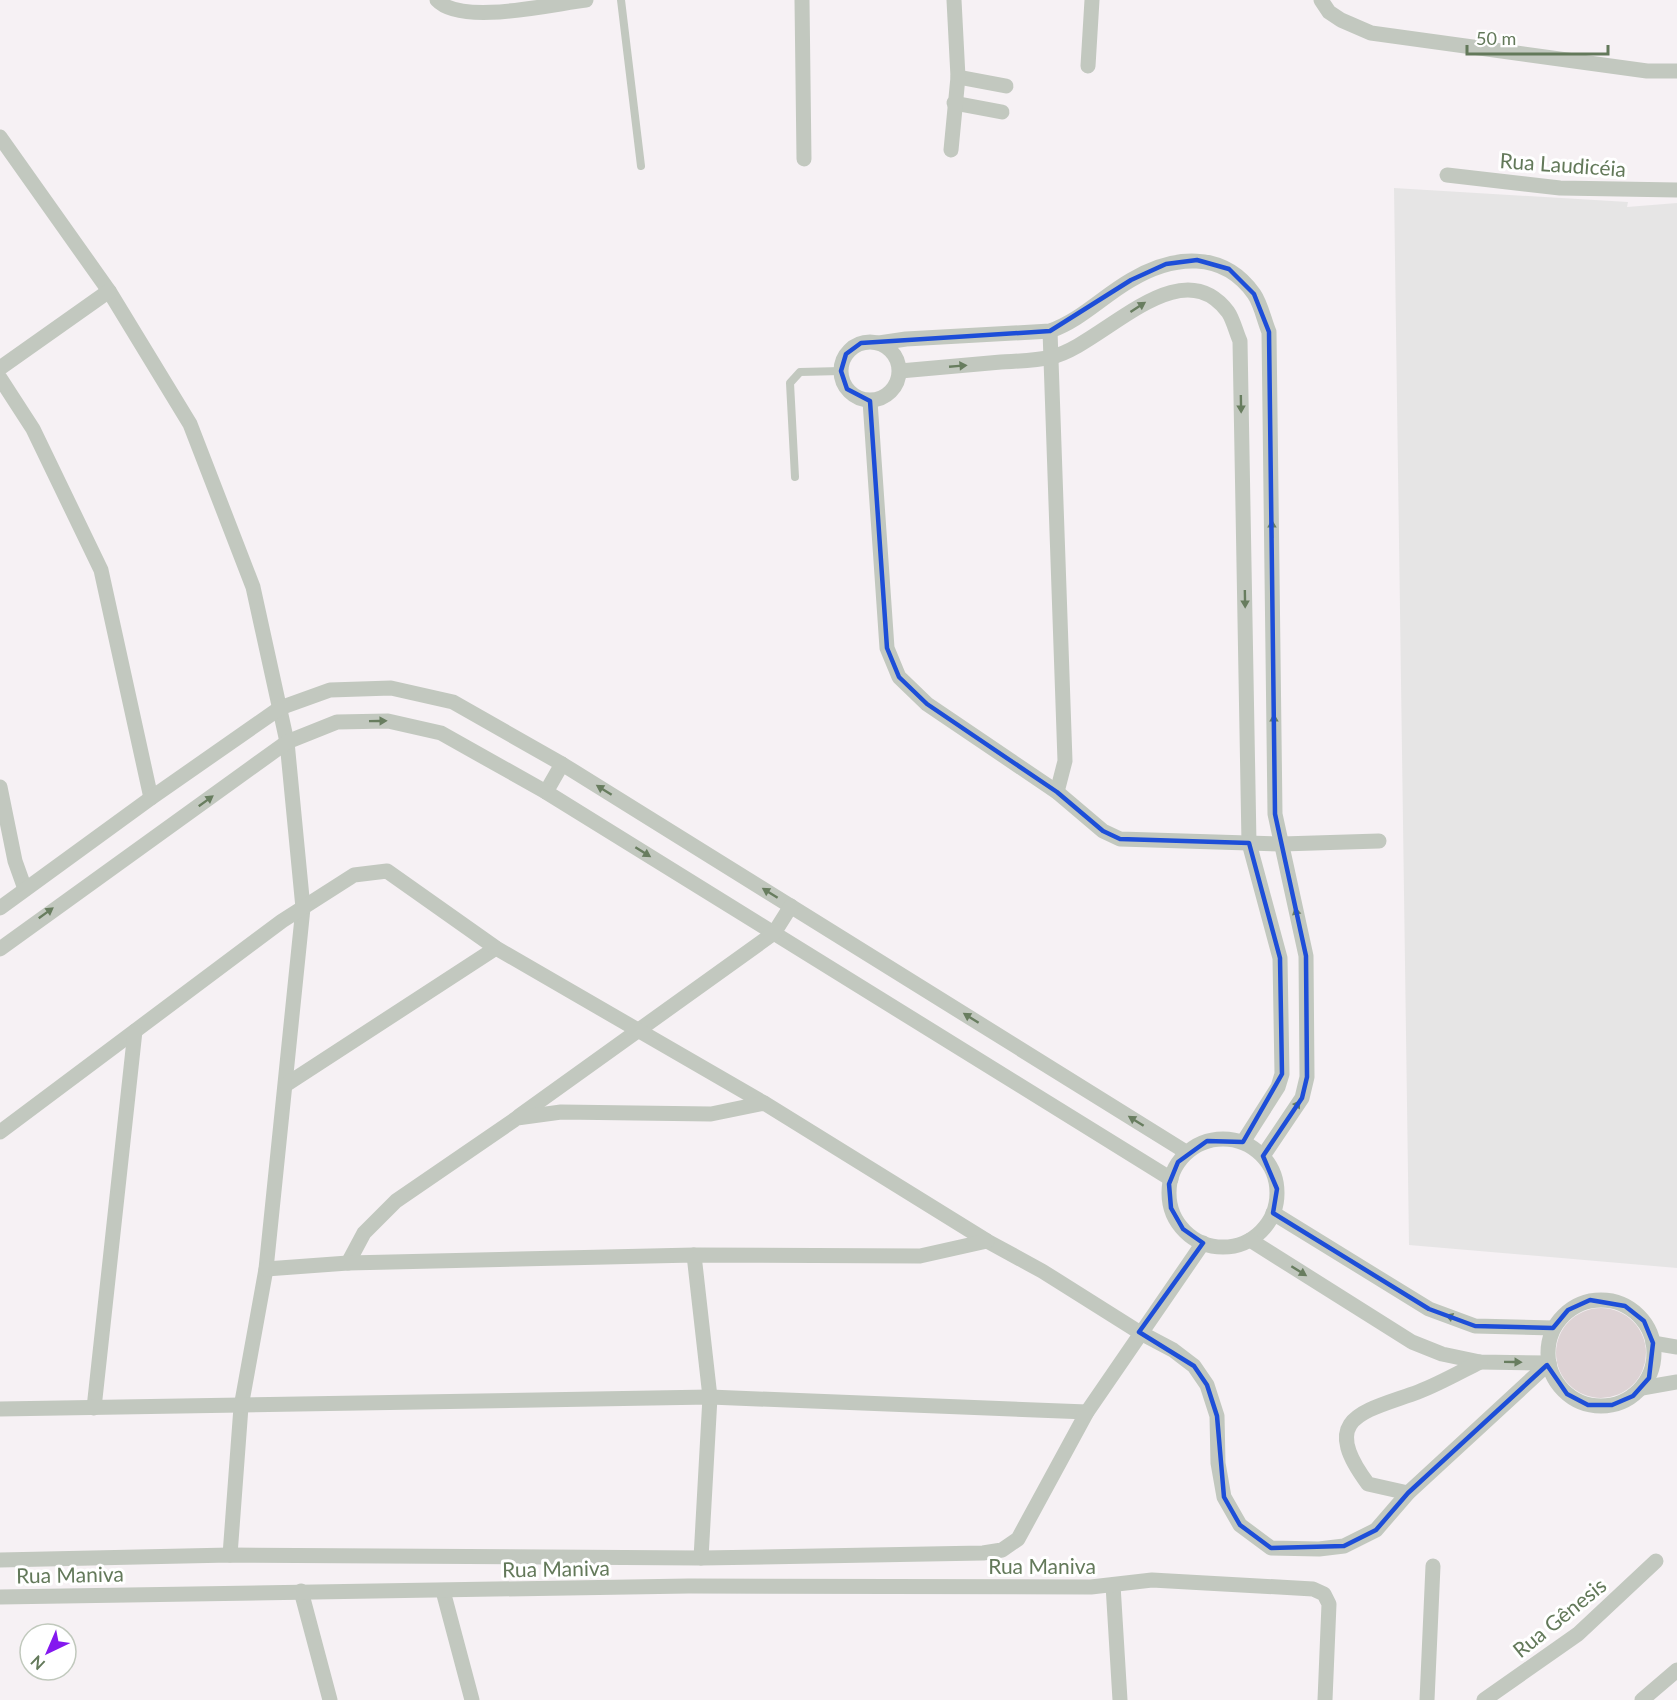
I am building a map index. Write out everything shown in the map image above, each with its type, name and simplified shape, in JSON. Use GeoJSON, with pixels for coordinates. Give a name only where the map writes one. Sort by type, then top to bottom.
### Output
{"type":"FeatureCollection","features":[{"type":"Feature","properties":{"kind":"street"},"geometry":{"type":"LineString","coordinates":[[436,0],[444,8],[457,12],[487,12],[586,0]]}},
{"type":"Feature","properties":{"kind":"street"},"geometry":{"type":"LineString","coordinates":[[802,0],[804,159]]}},
{"type":"Feature","properties":{"kind":"street"},"geometry":{"type":"LineString","coordinates":[[951,150],[958,77],[954,0]]}},
{"type":"Feature","properties":{"kind":"street"},"geometry":{"type":"LineString","coordinates":[[1088,66],[1092,0]]}},
{"type":"Feature","properties":{"kind":"street"},"geometry":{"type":"LineString","coordinates":[[1321,0],[1329,12],[1355,29],[1400,39],[1647,71],[1677,71]]}},
{"type":"Feature","properties":{"kind":"street"},"geometry":{"type":"LineString","coordinates":[[958,77],[1006,86]]}},
{"type":"Feature","properties":{"kind":"street"},"geometry":{"type":"LineString","coordinates":[[954,103],[1002,112]]}},
{"type":"Feature","properties":{"kind":"street"},"geometry":{"type":"LineString","coordinates":[[0,137],[109,291],[190,424],[253,587],[287,742],[303,908],[287,1084],[266,1269],[241,1407],[230,1554]]}},
{"type":"Feature","properties":{"kind":"street","name":"Rua Laudicéia"},"geometry":{"type":"LineString","coordinates":[[1447,175],[1560,188],[1677,190]]}},
{"type":"Feature","properties":{"kind":"street"},"geometry":{"type":"LineString","coordinates":[[879,343],[894,354],[900,371],[895,389],[888,395],[870,401],[853,395],[842,381],[841,371],[846,354],[853,347],[870,342],[1050,331],[1066,326],[1131,280],[1166,264],[1197,260],[1229,269],[1254,294],[1269,332],[1275,814],[1306,956],[1307,1077],[1302,1098],[1263,1156]]}},
{"type":"Feature","properties":{"kind":"street"},"geometry":{"type":"LineString","coordinates":[[900,371],[1051,358],[1078,348],[1144,302],[1170,293],[1191,290],[1211,296],[1228,313],[1240,341],[1249,843],[1280,958],[1282,1074],[1278,1087],[1243,1142]]}},
{"type":"Feature","properties":{"kind":"street"},"geometry":{"type":"LineString","coordinates":[[0,368],[109,291]]}},
{"type":"Feature","properties":{"kind":"street"},"geometry":{"type":"LineString","coordinates":[[1050,331],[1065,761],[1058,792]]}},
{"type":"Feature","properties":{"kind":"street"},"geometry":{"type":"LineString","coordinates":[[0,378],[33,429],[101,570],[150,798]]}},
{"type":"Feature","properties":{"kind":"street"},"geometry":{"type":"LineString","coordinates":[[870,401],[887,648],[899,677],[927,704],[1058,792],[1103,831],[1120,839],[1282,844],[1379,841]]}},
{"type":"Feature","properties":{"kind":"street"},"geometry":{"type":"LineString","coordinates":[[0,908],[150,798],[280,708],[330,690],[391,688],[453,702],[562,764],[1186,1152]]}},
{"type":"Feature","properties":{"kind":"street"},"geometry":{"type":"LineString","coordinates":[[0,949],[287,742],[337,722],[388,721],[441,733],[546,792],[1171,1179]]}},
{"type":"Feature","properties":{"kind":"street"},"geometry":{"type":"LineString","coordinates":[[546,792],[562,764]]}},
{"type":"Feature","properties":{"kind":"street"},"geometry":{"type":"LineString","coordinates":[[0,787],[15,861],[25,889]]}},
{"type":"Feature","properties":{"kind":"street"},"geometry":{"type":"LineString","coordinates":[[0,1132],[303,908],[354,875],[387,871],[496,948],[764,1103],[987,1241],[1042,1271],[1139,1332],[1173,1350],[1194,1366],[1207,1385],[1217,1416],[1218,1463],[1224,1497],[1240,1525],[1271,1548],[1319,1549],[1344,1546],[1376,1530],[1408,1493],[1548,1363]]}},
{"type":"Feature","properties":{"kind":"street"},"geometry":{"type":"LineString","coordinates":[[348,1263],[364,1233],[396,1201],[517,1118],[774,933],[791,906]]}},
{"type":"Feature","properties":{"kind":"street"},"geometry":{"type":"LineString","coordinates":[[287,1084],[496,948]]}},
{"type":"Feature","properties":{"kind":"street"},"geometry":{"type":"LineString","coordinates":[[94,1408],[135,1031]]}},
{"type":"Feature","properties":{"kind":"street"},"geometry":{"type":"LineString","coordinates":[[517,1118],[561,1112],[711,1114],[764,1103]]}},
{"type":"Feature","properties":{"kind":"street"},"geometry":{"type":"LineString","coordinates":[[1225,1139],[1243,1142],[1263,1156],[1275,1177],[1277,1189],[1273,1213],[1264,1228],[1250,1240],[1227,1247],[1203,1243],[1183,1229],[1176,1219],[1168,1196],[1171,1179],[1178,1162],[1186,1152],[1207,1141],[1225,1139]]}},
{"type":"Feature","properties":{"kind":"street"},"geometry":{"type":"LineString","coordinates":[[1273,1213],[1429,1309],[1474,1326],[1553,1328]]}},
{"type":"Feature","properties":{"kind":"street"},"geometry":{"type":"LineString","coordinates":[[1250,1240],[1412,1342],[1442,1354],[1480,1362],[1548,1363]]}},
{"type":"Feature","properties":{"kind":"street"},"geometry":{"type":"LineString","coordinates":[[266,1269],[348,1263],[694,1256],[920,1256],[987,1241]]}},
{"type":"Feature","properties":{"kind":"street"},"geometry":{"type":"LineString","coordinates":[[0,1560],[230,1554],[701,1558],[983,1553],[1002,1550],[1018,1539],[1087,1412],[1139,1332],[1203,1243]]}},
{"type":"Feature","properties":{"kind":"street"},"geometry":{"type":"LineString","coordinates":[[694,1256],[710,1397],[701,1558]]}},
{"type":"Feature","properties":{"kind":"street"},"geometry":{"type":"LineString","coordinates":[[1590,1300],[1614,1301],[1635,1312],[1644,1321],[1653,1342],[1653,1367],[1642,1388],[1623,1402],[1600,1406],[1588,1405],[1576,1400],[1558,1385],[1548,1363],[1549,1339],[1553,1328],[1568,1310],[1590,1300]]}},
{"type":"Feature","properties":{"kind":"street"},"geometry":{"type":"LineString","coordinates":[[1653,1342],[1677,1347]]}},
{"type":"Feature","properties":{"kind":"street"},"geometry":{"type":"LineString","coordinates":[[1408,1493],[1368,1484],[1354,1465],[1345,1444],[1352,1421],[1374,1406],[1419,1392],[1480,1362]]}},
{"type":"Feature","properties":{"kind":"street"},"geometry":{"type":"LineString","coordinates":[[1642,1388],[1677,1382]]}},
{"type":"Feature","properties":{"kind":"street"},"geometry":{"type":"LineString","coordinates":[[0,1409],[241,1407],[710,1397],[1087,1412]]}},
{"type":"Feature","properties":{"kind":"street","name":"Rua Gênesis"},"geometry":{"type":"LineString","coordinates":[[1484,1700],[1578,1634],[1656,1561]]}},
{"type":"Feature","properties":{"kind":"street"},"geometry":{"type":"LineString","coordinates":[[1427,1700],[1433,1566]]}},
{"type":"Feature","properties":{"kind":"street","name":"Rua Maniva"},"geometry":{"type":"LineString","coordinates":[[0,1597],[689,1586],[1091,1587],[1152,1580],[1313,1589],[1324,1594],[1329,1604],[1326,1700]]}},
{"type":"Feature","properties":{"kind":"street"},"geometry":{"type":"LineString","coordinates":[[1113,1585],[1120,1700]]}},
{"type":"Feature","properties":{"kind":"street"},"geometry":{"type":"LineString","coordinates":[[443,1591],[472,1700]]}},
{"type":"Feature","properties":{"kind":"street"},"geometry":{"type":"LineString","coordinates":[[301,1592],[330,1700]]}},
{"type":"Feature","properties":{"kind":"street"},"geometry":{"type":"LineString","coordinates":[[1642,1700],[1677,1670]]}},
{"type":"Feature","properties":{"kind":"lane"},"geometry":{"type":"LineString","coordinates":[[621,0],[640,166]]}},
{"type":"Feature","properties":{"kind":"lane"},"geometry":{"type":"LineString","coordinates":[[795,477],[790,383],[800,372],[841,371]]}},
{"type":"Feature","properties":{"kind":"highlighted area"},"geometry":{"type":"Polygon","coordinates":[[[1197,260],[1229,269],[1254,294],[1269,332],[1275,814],[1306,956],[1307,1077],[1302,1098],[1263,1156],[1277,1189],[1273,1213],[1429,1309],[1475,1326],[1553,1328],[1568,1310],[1590,1300],[1625,1306],[1644,1321],[1653,1343],[1649,1378],[1633,1396],[1612,1405],[1588,1405],[1567,1394],[1547,1365],[1408,1493],[1376,1530],[1344,1546],[1271,1548],[1240,1525],[1224,1497],[1217,1416],[1207,1385],[1194,1366],[1139,1332],[1203,1243],[1183,1229],[1171,1208],[1169,1184],[1178,1162],[1207,1141],[1243,1142],[1282,1074],[1280,958],[1249,843],[1120,839],[1103,831],[1057,792],[927,704],[899,677],[887,648],[870,401],[847,389],[841,371],[846,354],[861,343],[1050,331],[1131,280],[1166,264],[1197,260]]]}},
{"type":"Feature","properties":{"kind":"shaded area"},"geometry":{"type":"Polygon","coordinates":[[[1394,188],[1628,202],[1627,207],[1677,203],[1677,1268],[1409,1245],[1394,188]]]}},
{"type":"Feature","properties":{"kind":"shaded area"},"geometry":{"type":"Polygon","coordinates":[[[1601,1308],[1618,1311],[1633,1321],[1643,1336],[1646,1353],[1643,1370],[1633,1385],[1618,1395],[1601,1398],[1584,1395],[1569,1385],[1559,1370],[1556,1353],[1559,1336],[1569,1321],[1584,1311],[1601,1308]]]}}]}
